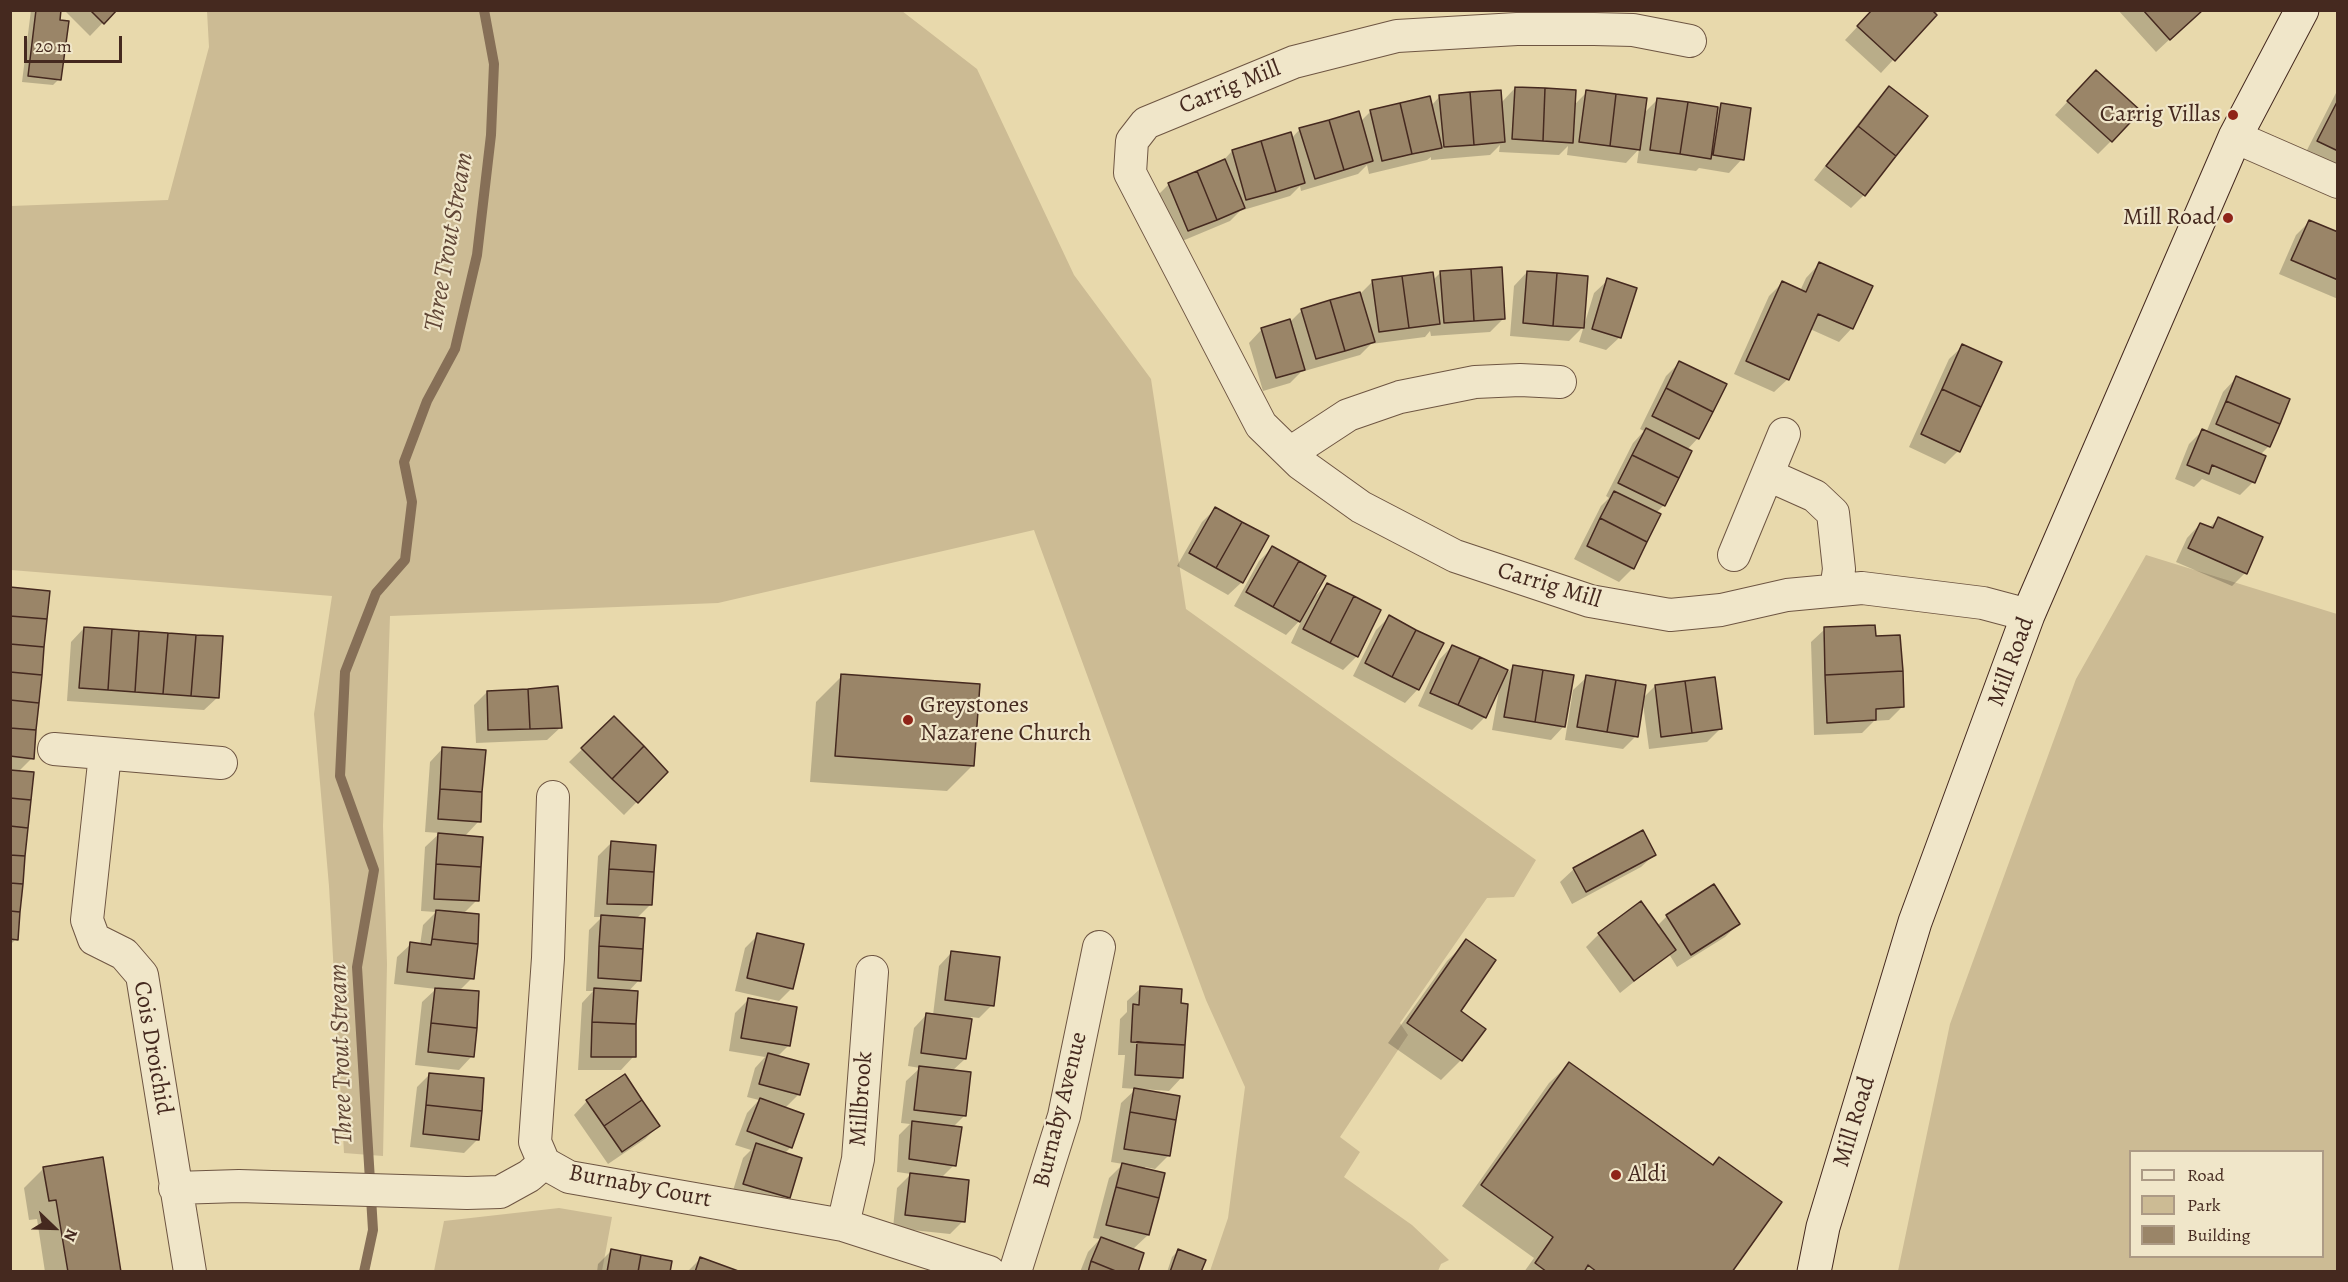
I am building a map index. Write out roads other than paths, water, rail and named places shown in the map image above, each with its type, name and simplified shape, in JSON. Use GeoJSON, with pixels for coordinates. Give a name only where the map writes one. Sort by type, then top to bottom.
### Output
{"type":"FeatureCollection","features":[{"type":"Feature","properties":{"kind":"main road","name":"Mill Road"},"geometry":{"type":"LineString","coordinates":[[1814,1272],[1822,1227],[1915,922],[2028,615],[2235,137],[2302,10]]}},
{"type":"Feature","properties":{"kind":"street","name":"Carrig Mill"},"geometry":{"type":"LineString","coordinates":[[1690,41],[1633,30],[1594,29],[1517,29],[1397,36],[1294,62],[1146,123],[1132,141],[1130,173],[1262,425],[1301,464],[1361,507],[1455,556],[1590,601],[1670,615],[1721,610],[1787,595],[1862,588],[1983,603],[2028,615]]}},
{"type":"Feature","properties":{"kind":"street"},"geometry":{"type":"LineString","coordinates":[[2235,137],[2337,182]]}},
{"type":"Feature","properties":{"kind":"street"},"geometry":{"type":"LineString","coordinates":[[1290,453],[1348,415],[1400,397],[1475,382],[1520,380],[1560,382]]}},
{"type":"Feature","properties":{"kind":"street"},"geometry":{"type":"LineString","coordinates":[[1734,555],[1784,434]]}},
{"type":"Feature","properties":{"kind":"street"},"geometry":{"type":"LineString","coordinates":[[1768,475],[1815,496],[1833,513],[1839,569],[1836,590]]}},
{"type":"Feature","properties":{"kind":"street"},"geometry":{"type":"LineString","coordinates":[[54,749],[221,763]]}},
{"type":"Feature","properties":{"kind":"street","name":"Cois Droichid"},"geometry":{"type":"LineString","coordinates":[[105,754],[87,920],[94,939],[124,954],[142,975],[190,1272]]}},
{"type":"Feature","properties":{"kind":"street","name":"Burnaby Court"},"geometry":{"type":"LineString","coordinates":[[553,797],[548,958],[535,1142],[544,1163],[569,1177],[843,1225],[989,1272]]}},
{"type":"Feature","properties":{"kind":"street","name":"Burnaby Avenue"},"geometry":{"type":"LineString","coordinates":[[1015,1272],[1064,1116],[1099,947]]}},
{"type":"Feature","properties":{"kind":"street","name":"Millbrook"},"geometry":{"type":"LineString","coordinates":[[843,1225],[858,1159],[872,972]]}},
{"type":"Feature","properties":{"kind":"street"},"geometry":{"type":"LineString","coordinates":[[175,1188],[239,1186],[500,1192],[529,1176],[544,1163]]}},
{"type":"Feature","properties":{"kind":"waterway","name":"Three Trout Stream"},"geometry":{"type":"LineString","coordinates":[[364,1272],[373,1230],[357,967],[374,870],[340,776],[345,672],[376,593],[405,560],[412,502],[404,462],[427,401],[455,349],[477,255],[491,135],[494,64],[484,10]]}},
{"type":"Feature","properties":{"kind":"place","name":"Carrig Villas"},"geometry":{"type":"Point","coordinates":[2233,115]}},
{"type":"Feature","properties":{"kind":"place","name":"Mill Road"},"geometry":{"type":"Point","coordinates":[2228,218]}},
{"type":"Feature","properties":{"kind":"place","name":"Greystones Nazarene Church"},"geometry":{"type":"Point","coordinates":[908,720]}},
{"type":"Feature","properties":{"kind":"place","name":"Aldi"},"geometry":{"type":"Point","coordinates":[1616,1175]}}]}
